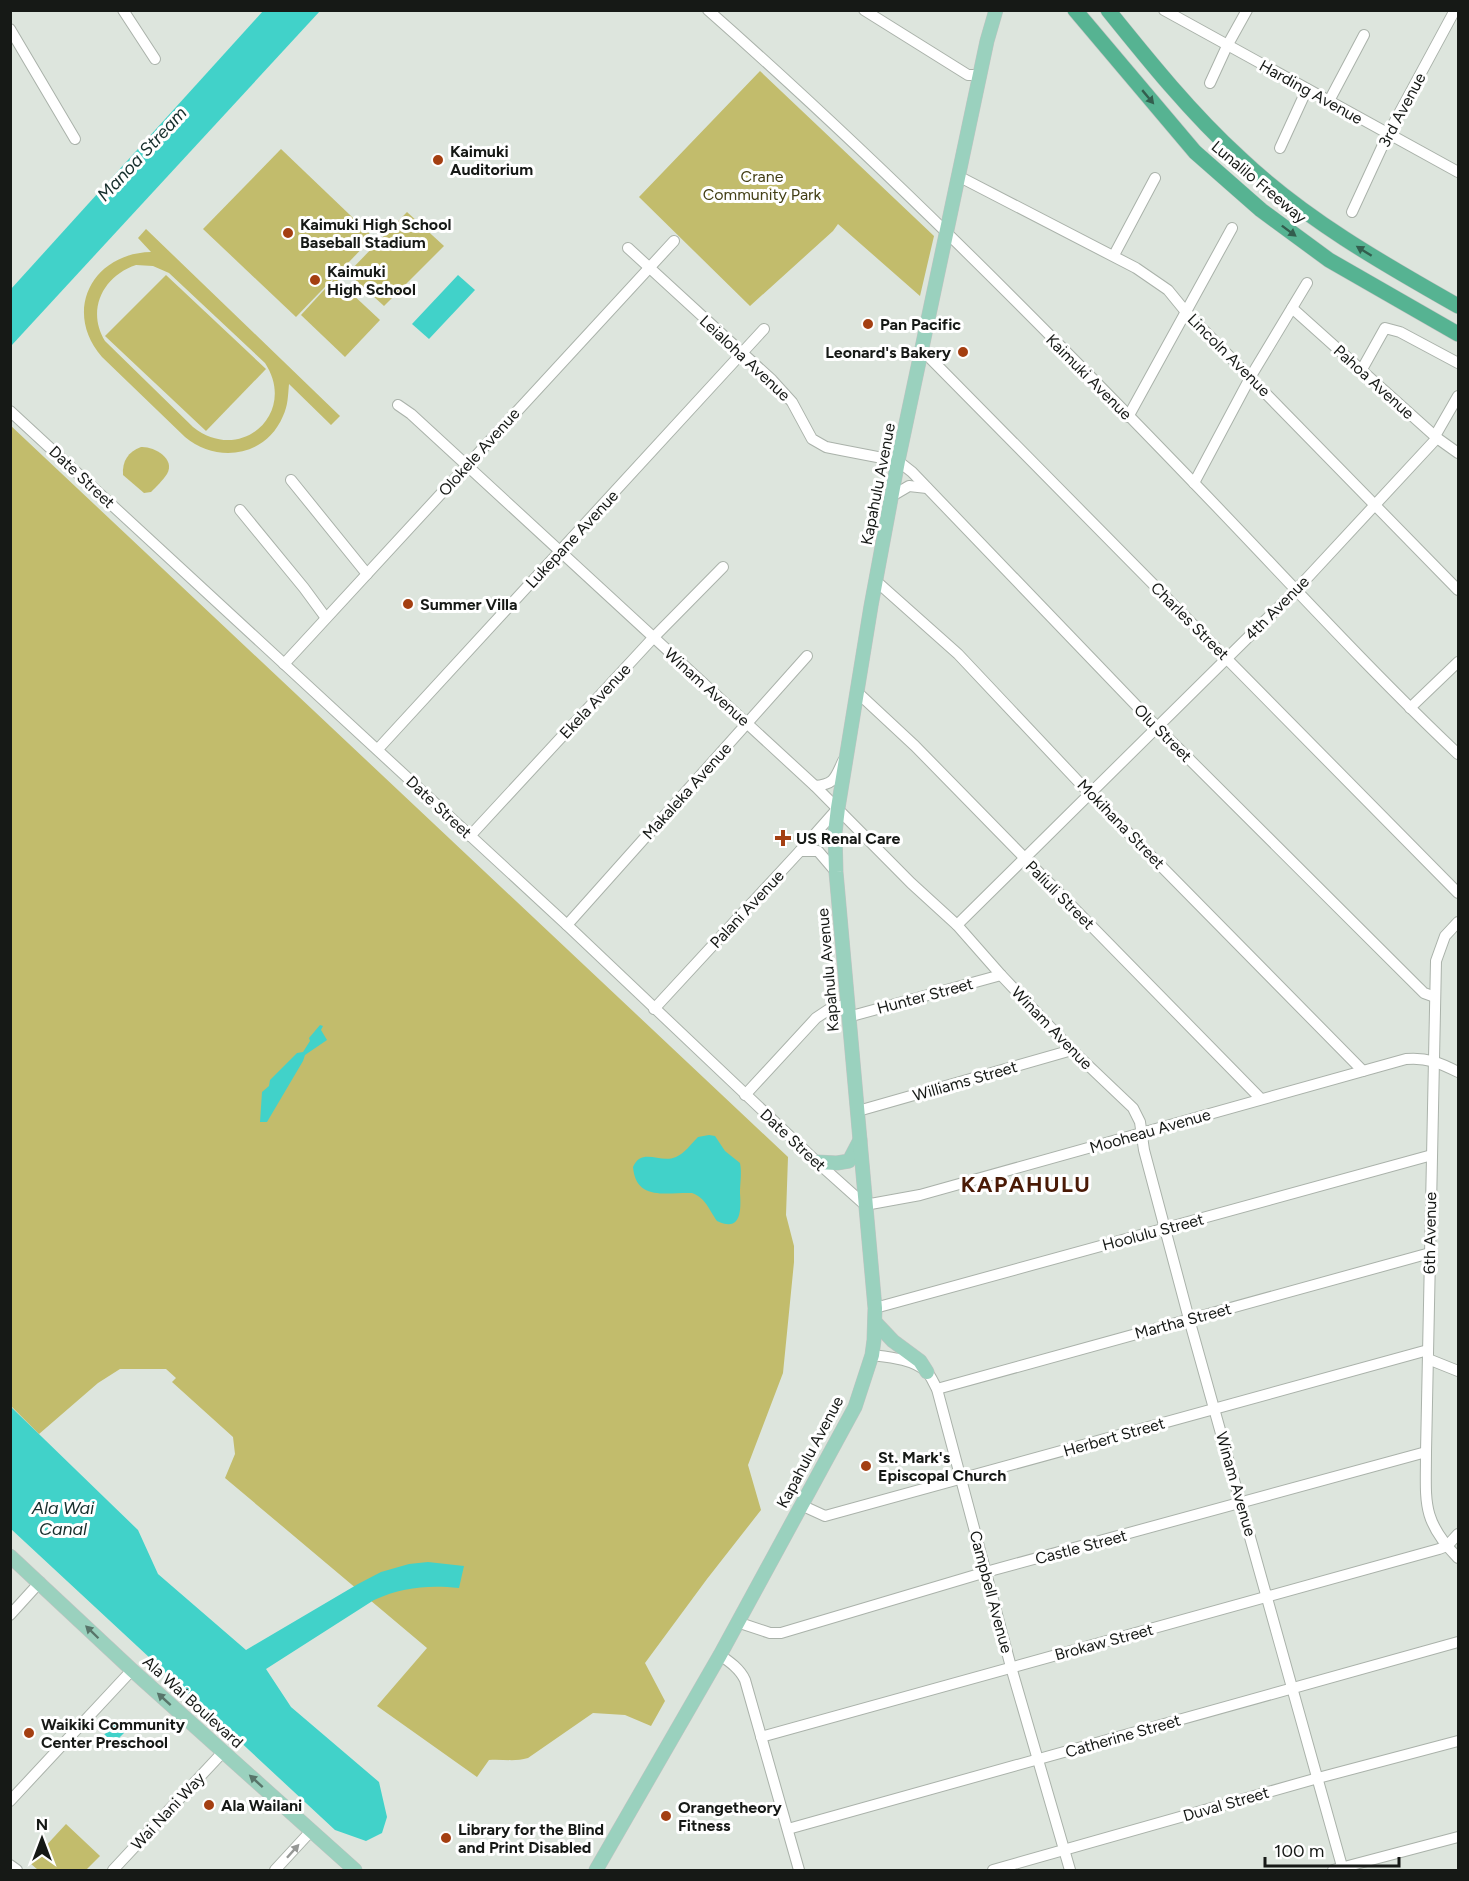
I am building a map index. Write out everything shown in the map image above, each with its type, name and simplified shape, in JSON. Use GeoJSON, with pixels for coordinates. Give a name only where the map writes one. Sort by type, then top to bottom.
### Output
{"type":"FeatureCollection","features":[{"type":"Feature","properties":{"kind":"highway","name":"Lunalilo Freeway"},"geometry":{"type":"LineString","coordinates":[[1073,10],[1195,152],[1261,210],[1329,260],[1458,336]]}},
{"type":"Feature","properties":{"kind":"highway","name":"Lunalilo Freeway"},"geometry":{"type":"LineString","coordinates":[[1110,10],[1127,34],[1210,129],[1258,175],[1356,246],[1458,306]]}},
{"type":"Feature","properties":{"kind":"highway"},"geometry":{"type":"LineString","coordinates":[[1414,281],[1458,301]]}},
{"type":"Feature","properties":{"kind":"main road"},"geometry":{"type":"LineString","coordinates":[[987,41],[989,10]]}},
{"type":"Feature","properties":{"kind":"main road","name":"Kapahulu Avenue"},"geometry":{"type":"LineString","coordinates":[[596,1870],[720,1655],[855,1407],[872,1355],[875,1315],[836,872],[838,808],[898,461],[987,41],[996,10]]}},
{"type":"Feature","properties":{"kind":"main road"},"geometry":{"type":"LineString","coordinates":[[817,1162],[849,1161],[860,1140]]}},
{"type":"Feature","properties":{"kind":"main road"},"geometry":{"type":"LineString","coordinates":[[875,1315],[893,1341],[920,1361],[927,1372]]}},
{"type":"Feature","properties":{"kind":"main road","name":"Ala Wai Boulevard"},"geometry":{"type":"LineString","coordinates":[[10,1557],[355,1870]]}},
{"type":"Feature","properties":{"kind":"street"},"geometry":{"type":"LineString","coordinates":[[123,10],[155,59]]}},
{"type":"Feature","properties":{"kind":"street","name":"Kaimuki Avenue"},"geometry":{"type":"LineString","coordinates":[[708,10],[816,106],[946,232],[1194,483],[1410,708],[1458,754]]}},
{"type":"Feature","properties":{"kind":"street"},"geometry":{"type":"LineString","coordinates":[[864,10],[968,75],[980,75]]}},
{"type":"Feature","properties":{"kind":"street","name":"Harding Avenue"},"geometry":{"type":"LineString","coordinates":[[1164,10],[1458,172]]}},
{"type":"Feature","properties":{"kind":"street"},"geometry":{"type":"LineString","coordinates":[[1210,83],[1247,10]]}},
{"type":"Feature","properties":{"kind":"street","name":"3rd Avenue"},"geometry":{"type":"LineString","coordinates":[[1352,212],[1388,134],[1455,10]]}},
{"type":"Feature","properties":{"kind":"street"},"geometry":{"type":"LineString","coordinates":[[10,29],[75,139]]}},
{"type":"Feature","properties":{"kind":"street"},"geometry":{"type":"LineString","coordinates":[[1329,101],[1364,35]]}},
{"type":"Feature","properties":{"kind":"street"},"geometry":{"type":"LineString","coordinates":[[1280,148],[1307,89]]}},
{"type":"Feature","properties":{"kind":"street","name":"Lincoln Avenue"},"geometry":{"type":"LineString","coordinates":[[958,176],[1114,255],[1168,290],[1186,312],[1458,590]]}},
{"type":"Feature","properties":{"kind":"street"},"geometry":{"type":"LineString","coordinates":[[1114,255],[1155,178]]}},
{"type":"Feature","properties":{"kind":"street"},"geometry":{"type":"LineString","coordinates":[[1128,417],[1232,228]]}},
{"type":"Feature","properties":{"kind":"street","name":"Olokele Avenue"},"geometry":{"type":"LineString","coordinates":[[284,664],[674,241]]}},
{"type":"Feature","properties":{"kind":"street","name":"Leialoha Avenue"},"geometry":{"type":"LineString","coordinates":[[628,248],[772,380],[792,402],[812,439],[834,448],[898,461]]}},
{"type":"Feature","properties":{"kind":"street"},"geometry":{"type":"LineString","coordinates":[[1194,483],[1251,376],[1307,283]]}},
{"type":"Feature","properties":{"kind":"street","name":"Pahoa Avenue"},"geometry":{"type":"LineString","coordinates":[[1292,308],[1436,437],[1458,453]]}},
{"type":"Feature","properties":{"kind":"street"},"geometry":{"type":"LineString","coordinates":[[1361,370],[1385,328],[1400,332],[1458,363]]}},
{"type":"Feature","properties":{"kind":"street","name":"Lukepane Avenue"},"geometry":{"type":"LineString","coordinates":[[378,749],[765,329]]}},
{"type":"Feature","properties":{"kind":"street","name":"Charles Street"},"geometry":{"type":"LineString","coordinates":[[922,350],[1458,893]]}},
{"type":"Feature","properties":{"kind":"street","name":"4th Avenue"},"geometry":{"type":"LineString","coordinates":[[957,925],[1296,590],[1376,506],[1436,437],[1458,396]]}},
{"type":"Feature","properties":{"kind":"street","name":"Winam Avenue"},"geometry":{"type":"LineString","coordinates":[[398,405],[815,786],[911,883],[957,925],[1072,1050],[1133,1108],[1140,1122],[1144,1150],[1189,1319],[1318,1778],[1339,1870]]}},
{"type":"Feature","properties":{"kind":"street","name":"Date Street"},"geometry":{"type":"LineString","coordinates":[[10,411],[378,749],[865,1205]]}},
{"type":"Feature","properties":{"kind":"street","name":"Olu Street"},"geometry":{"type":"LineString","coordinates":[[898,461],[927,488],[1156,726],[1424,993],[1435,997]]}},
{"type":"Feature","properties":{"kind":"street"},"geometry":{"type":"LineString","coordinates":[[291,480],[368,574]]}},
{"type":"Feature","properties":{"kind":"street"},"geometry":{"type":"LineString","coordinates":[[892,496],[909,486],[927,488]]}},
{"type":"Feature","properties":{"kind":"street"},"geometry":{"type":"LineString","coordinates":[[240,510],[326,618]]}},
{"type":"Feature","properties":{"kind":"street","name":"Ekela Avenue"},"geometry":{"type":"LineString","coordinates":[[470,836],[653,638],[723,567]]}},
{"type":"Feature","properties":{"kind":"street","name":"Mokihana Street"},"geometry":{"type":"LineString","coordinates":[[876,581],[958,654],[1090,794],[1363,1071]]}},
{"type":"Feature","properties":{"kind":"street","name":"Makaleka Avenue"},"geometry":{"type":"LineString","coordinates":[[567,925],[807,656]]}},
{"type":"Feature","properties":{"kind":"street"},"geometry":{"type":"LineString","coordinates":[[1410,708],[1458,662]]}},
{"type":"Feature","properties":{"kind":"street","name":"Paliuli Street"},"geometry":{"type":"LineString","coordinates":[[857,692],[915,746],[1261,1099]]}},
{"type":"Feature","properties":{"kind":"street"},"geometry":{"type":"LineString","coordinates":[[815,786],[827,784],[834,779],[847,753]]}},
{"type":"Feature","properties":{"kind":"street","name":"Palani Avenue"},"geometry":{"type":"LineString","coordinates":[[654,1009],[838,808]]}},
{"type":"Feature","properties":{"kind":"street"},"geometry":{"type":"LineString","coordinates":[[800,851],[818,850],[836,872]]}},
{"type":"Feature","properties":{"kind":"street","name":"6th Avenue"},"geometry":{"type":"LineString","coordinates":[[1458,921],[1445,936],[1436,961],[1426,1452],[1427,1510],[1438,1536],[1458,1558]]}},
{"type":"Feature","properties":{"kind":"street","name":"Hunter Street"},"geometry":{"type":"LineString","coordinates":[[745,1095],[816,1018],[828,1010],[848,1010],[1001,975]]}},
{"type":"Feature","properties":{"kind":"street","name":"Williams Street"},"geometry":{"type":"LineString","coordinates":[[858,1111],[1072,1050]]}},
{"type":"Feature","properties":{"kind":"street","name":"Mooheau Avenue"},"geometry":{"type":"LineString","coordinates":[[865,1205],[920,1195],[1406,1059],[1434,1060]]}},
{"type":"Feature","properties":{"kind":"street"},"geometry":{"type":"LineString","coordinates":[[1434,1060],[1458,1072]]}},
{"type":"Feature","properties":{"kind":"street","name":"Hoolulu Street"},"geometry":{"type":"LineString","coordinates":[[875,1315],[1166,1228],[1432,1155]]}},
{"type":"Feature","properties":{"kind":"street","name":"Martha Street"},"geometry":{"type":"LineString","coordinates":[[937,1389],[1430,1253]]}},
{"type":"Feature","properties":{"kind":"street"},"geometry":{"type":"LineString","coordinates":[[872,1355],[892,1357],[911,1363],[927,1372]]}},
{"type":"Feature","properties":{"kind":"street"},"geometry":{"type":"LineString","coordinates":[[1428,1355],[1458,1371]]}},
{"type":"Feature","properties":{"kind":"street","name":"Herbert Street"},"geometry":{"type":"LineString","coordinates":[[801,1506],[825,1516],[1215,1410],[1237,1402],[1428,1355]]}},
{"type":"Feature","properties":{"kind":"street","name":"Campbell Avenue"},"geometry":{"type":"LineString","coordinates":[[927,1372],[937,1389],[1011,1667],[1070,1870]]}},
{"type":"Feature","properties":{"kind":"street","name":"Castle Street"},"geometry":{"type":"LineString","coordinates":[[737,1622],[770,1633],[782,1633],[986,1572],[1426,1452]]}},
{"type":"Feature","properties":{"kind":"street"},"geometry":{"type":"LineString","coordinates":[[1447,1546],[1458,1534]]}},
{"type":"Feature","properties":{"kind":"street","name":"Brokaw Street"},"geometry":{"type":"LineString","coordinates":[[761,1737],[1447,1546]]}},
{"type":"Feature","properties":{"kind":"street"},"geometry":{"type":"LineString","coordinates":[[10,1616],[40,1582]]}},
{"type":"Feature","properties":{"kind":"street","name":"Catherine Street"},"geometry":{"type":"LineString","coordinates":[[788,1829],[1458,1642]]}},
{"type":"Feature","properties":{"kind":"street"},"geometry":{"type":"LineString","coordinates":[[720,1655],[743,1674],[800,1870]]}},
{"type":"Feature","properties":{"kind":"street"},"geometry":{"type":"LineString","coordinates":[[10,1801],[132,1670]]}},
{"type":"Feature","properties":{"kind":"street","name":"Duval Street"},"geometry":{"type":"LineString","coordinates":[[993,1870],[1458,1741]]}},
{"type":"Feature","properties":{"kind":"street","name":"Wai Nani Way"},"geometry":{"type":"LineString","coordinates":[[113,1870],[223,1752]]}},
{"type":"Feature","properties":{"kind":"street"},"geometry":{"type":"LineString","coordinates":[[275,1870],[311,1831]]}},
{"type":"Feature","properties":{"kind":"street"},"geometry":{"type":"LineString","coordinates":[[1339,1870],[1458,1837]]}},
{"type":"Feature","properties":{"kind":"street"},"geometry":{"type":"LineString","coordinates":[[10,1865],[16,1870]]}},
{"type":"Feature","properties":{"kind":"green space","name":"Crane Community Park"},"geometry":{"type":"Polygon","coordinates":[[[760,71],[934,236],[920,296],[838,224],[750,306],[639,197],[760,71]]]}},
{"type":"Feature","properties":{"kind":"green space","name":"Kaimuki High School Baseball Stadium"},"geometry":{"type":"Polygon","coordinates":[[[281,149],[373,237],[296,317],[203,229],[281,149]]]}},
{"type":"Feature","properties":{"kind":"green space"},"geometry":{"type":"Polygon","coordinates":[[[407,212],[444,246],[384,306],[348,273],[407,212]]]}},
{"type":"Feature","properties":{"kind":"green space"},"geometry":{"type":"Polygon","coordinates":[[[146,229],[340,416],[331,425],[289,384],[288,400],[283,416],[275,430],[253,448],[226,453],[211,451],[185,437],[102,357],[90,339],[85,321],[85,304],[90,288],[99,274],[113,262],[131,255],[151,252],[138,238],[146,229]],[[136,265],[124,270],[107,286],[101,296],[97,318],[105,341],[193,427],[211,437],[229,440],[246,437],[259,428],[269,415],[274,399],[273,382],[265,363],[169,273],[153,266],[136,265]]]}},
{"type":"Feature","properties":{"kind":"green space"},"geometry":{"type":"Polygon","coordinates":[[[166,275],[266,369],[206,431],[105,336],[166,275]]]}},
{"type":"Feature","properties":{"kind":"green space"},"geometry":{"type":"Polygon","coordinates":[[[335,278],[380,320],[345,357],[301,315],[335,278]]]}},
{"type":"Feature","properties":{"kind":"green space"},"geometry":{"type":"Polygon","coordinates":[[[10,425],[788,1157],[786,1215],[794,1246],[794,1262],[783,1373],[748,1465],[761,1510],[645,1663],[665,1701],[651,1726],[625,1715],[593,1713],[528,1758],[489,1760],[477,1777],[377,1706],[427,1648],[225,1478],[235,1454],[233,1437],[172,1382],[176,1378],[166,1369],[120,1369],[98,1383],[39,1434],[11,1406],[10,425]]]}},
{"type":"Feature","properties":{"kind":"green space"},"geometry":{"type":"Polygon","coordinates":[[[141,447],[162,454],[169,468],[167,474],[151,492],[144,493],[123,475],[127,458],[141,447]]]}},
{"type":"Feature","properties":{"kind":"green space"},"geometry":{"type":"Polygon","coordinates":[[[66,1824],[100,1856],[86,1870],[38,1870],[30,1863],[66,1824]]]}},
{"type":"Feature","properties":{"kind":"water","name":"Manoa Stream"},"geometry":{"type":"Polygon","coordinates":[[[263,11],[320,11],[11,346],[11,289],[263,11]]]}},
{"type":"Feature","properties":{"kind":"water"},"geometry":{"type":"Polygon","coordinates":[[[458,275],[475,290],[429,339],[412,324],[458,275]]]}},
{"type":"Feature","properties":{"kind":"water"},"geometry":{"type":"Polygon","coordinates":[[[320,1025],[323,1026],[321,1030],[327,1040],[305,1055],[267,1122],[260,1122],[262,1092],[269,1086],[270,1080],[297,1053],[303,1052],[310,1041],[309,1038],[320,1025]]]}},
{"type":"Feature","properties":{"kind":"water"},"geometry":{"type":"Polygon","coordinates":[[[715,1136],[725,1151],[740,1163],[740,1212],[736,1222],[731,1224],[717,1221],[704,1201],[697,1195],[655,1193],[640,1186],[635,1178],[633,1167],[641,1158],[670,1159],[676,1157],[698,1137],[715,1136]]]}},
{"type":"Feature","properties":{"kind":"water","name":"Ala Wai Canal"},"geometry":{"type":"Polygon","coordinates":[[[10,1406],[138,1530],[158,1574],[246,1650],[381,1572],[409,1564],[428,1562],[464,1566],[459,1588],[416,1588],[395,1592],[374,1600],[266,1669],[291,1707],[379,1782],[387,1817],[382,1833],[366,1841],[335,1830],[11,1529],[10,1406]]]}},
{"type":"Feature","properties":{"kind":"water"},"geometry":{"type":"Polygon","coordinates":[[[117,1722],[126,1731],[110,1747],[101,1738],[117,1722]]]}},
{"type":"Feature","properties":{"kind":"place","name":"Kaimuki Auditorium"},"geometry":{"type":"Point","coordinates":[438,160]}},
{"type":"Feature","properties":{"kind":"place","name":"Kaimuki High School Baseball Stadium"},"geometry":{"type":"Point","coordinates":[288,233]}},
{"type":"Feature","properties":{"kind":"place","name":"Kaimuki High School"},"geometry":{"type":"Point","coordinates":[315,280]}},
{"type":"Feature","properties":{"kind":"place","name":"Pan Pacific"},"geometry":{"type":"Point","coordinates":[868,324]}},
{"type":"Feature","properties":{"kind":"place","name":"Leonard's Bakery"},"geometry":{"type":"Point","coordinates":[963,352]}},
{"type":"Feature","properties":{"kind":"place","name":"Summer Villa"},"geometry":{"type":"Point","coordinates":[408,604]}},
{"type":"Feature","properties":{"kind":"place","name":"US Renal Care"},"geometry":{"type":"Point","coordinates":[783,838]}},
{"type":"Feature","properties":{"kind":"place","name":"St. Mark's Episcopal Church"},"geometry":{"type":"Point","coordinates":[866,1466]}},
{"type":"Feature","properties":{"kind":"place","name":"Waikiki Community Center Preschool"},"geometry":{"type":"Point","coordinates":[29,1733]}},
{"type":"Feature","properties":{"kind":"place","name":"Ala Wailani"},"geometry":{"type":"Point","coordinates":[209,1805]}},
{"type":"Feature","properties":{"kind":"place","name":"Orangetheory Fitness"},"geometry":{"type":"Point","coordinates":[666,1816]}},
{"type":"Feature","properties":{"kind":"place","name":"Library for the Blind and Print Disabled"},"geometry":{"type":"Point","coordinates":[446,1838]}},
{"type":"Feature","properties":{"kind":"district","name":"KAPAHULU"},"geometry":{"type":"Point","coordinates":[1026,1184]}}]}
